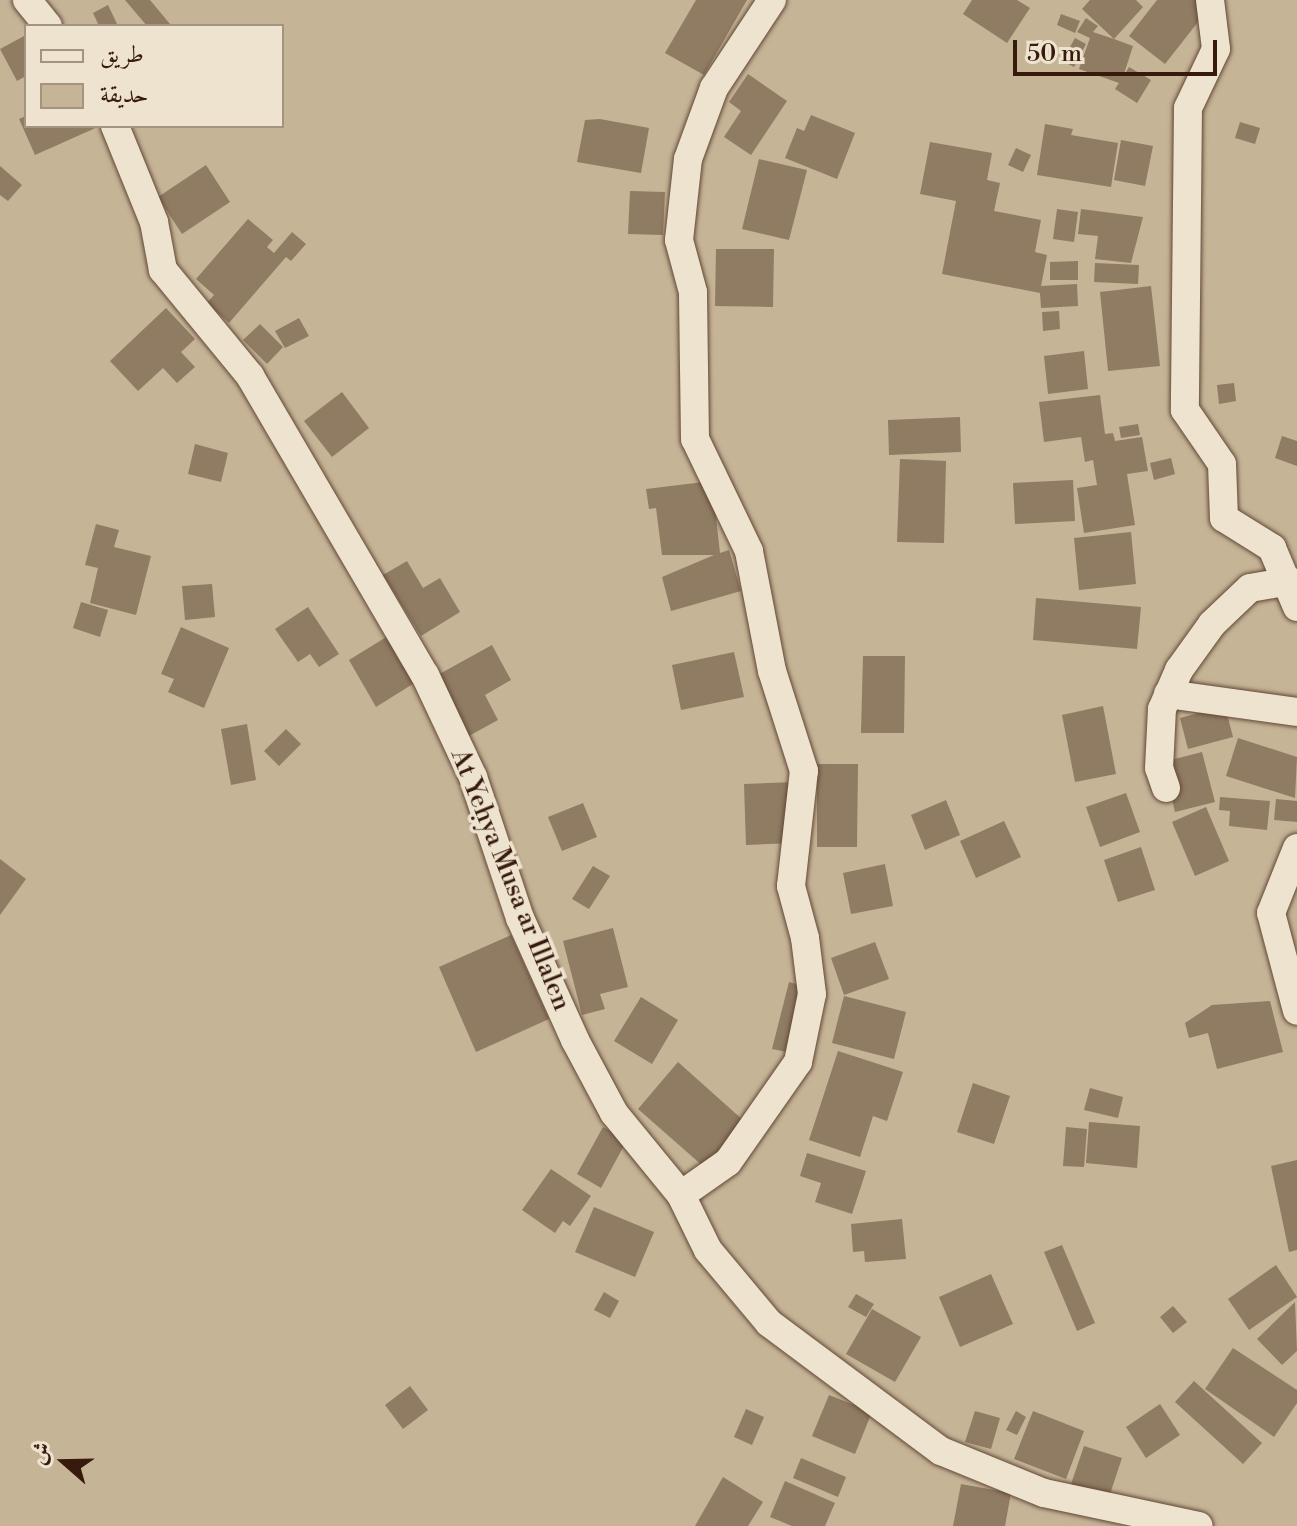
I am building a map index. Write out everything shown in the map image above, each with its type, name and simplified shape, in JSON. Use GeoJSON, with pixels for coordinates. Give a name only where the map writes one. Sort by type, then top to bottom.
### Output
{"type":"FeatureCollection","features":[{"type":"Feature","properties":{"kind":"street"},"geometry":{"type":"LineString","coordinates":[[27,0],[46,24]]}},
{"type":"Feature","properties":{"kind":"street"},"geometry":{"type":"LineString","coordinates":[[681,1195],[728,1162],[798,1062],[812,994],[805,938],[791,886],[804,771],[772,671],[749,551],[695,439],[693,292],[679,240],[688,159],[714,88],[772,0]]}},
{"type":"Feature","properties":{"kind":"street"},"geometry":{"type":"LineString","coordinates":[[1210,0],[1216,49],[1188,108],[1185,410],[1222,464],[1224,518],[1272,548],[1293,594]]}},
{"type":"Feature","properties":{"kind":"street","name":"At Yeḥya Musa ar Illalen"},"geometry":{"type":"LineString","coordinates":[[116,128],[154,222],[163,270],[250,376],[425,675],[473,777],[520,918],[575,1040],[614,1113],[681,1195],[708,1250],[769,1323],[941,1451],[1044,1493],[1199,1526]]}},
{"type":"Feature","properties":{"kind":"street"},"geometry":{"type":"LineString","coordinates":[[1166,788],[1159,768],[1162,709],[1168,694],[1212,624],[1250,588],[1293,594]]}},
{"type":"Feature","properties":{"kind":"street"},"geometry":{"type":"LineString","coordinates":[[1168,694],[1297,712]]}},
{"type":"Feature","properties":{"kind":"street"},"geometry":{"type":"LineString","coordinates":[[1297,848],[1271,913],[1297,1011]]}},
{"type":"Feature","properties":{"kind":"green space"},"geometry":{"type":"Polygon","coordinates":[[[0,0],[1297,0],[1297,1526],[0,1526],[0,0]]]}},
{"type":"Feature","properties":{"kind":"building"},"geometry":{"type":"Polygon","coordinates":[[[125,0],[150,0],[170,24],[145,24],[125,0]]]}},
{"type":"Feature","properties":{"kind":"building"},"geometry":{"type":"Polygon","coordinates":[[[696,0],[747,0],[704,75],[665,53],[696,0]]]}},
{"type":"Feature","properties":{"kind":"building"},"geometry":{"type":"Polygon","coordinates":[[[972,0],[1017,0],[1030,8],[1007,43],[963,14],[972,0]]]}},
{"type":"Feature","properties":{"kind":"building"},"geometry":{"type":"Polygon","coordinates":[[[1090,0],[1136,0],[1143,7],[1114,39],[1082,9],[1090,0]]]}},
{"type":"Feature","properties":{"kind":"building"},"geometry":{"type":"Polygon","coordinates":[[[1157,0],[1198,0],[1209,8],[1165,64],[1129,36],[1157,0]]]}},
{"type":"Feature","properties":{"kind":"building"},"geometry":{"type":"Polygon","coordinates":[[[108,5],[117,24],[98,24],[93,13],[108,5]]]}},
{"type":"Feature","properties":{"kind":"building"},"geometry":{"type":"Polygon","coordinates":[[[1061,14],[1080,21],[1075,33],[1057,25],[1061,14]]]}},
{"type":"Feature","properties":{"kind":"building"},"geometry":{"type":"Polygon","coordinates":[[[1086,18],[1098,26],[1093,32],[1133,46],[1123,77],[1129,67],[1151,80],[1137,103],[1115,89],[1119,83],[1079,69],[1090,38],[1077,32],[1086,18]]]}},
{"type":"Feature","properties":{"kind":"building"},"geometry":{"type":"Polygon","coordinates":[[[24,36],[24,77],[17,81],[0,49],[24,36]]]}},
{"type":"Feature","properties":{"kind":"building"},"geometry":{"type":"Polygon","coordinates":[[[1075,38],[1086,44],[1074,67],[1062,61],[1075,38]]]}},
{"type":"Feature","properties":{"kind":"building"},"geometry":{"type":"Polygon","coordinates":[[[748,74],[787,101],[751,155],[724,137],[741,111],[729,102],[748,74]]]}},
{"type":"Feature","properties":{"kind":"building"},"geometry":{"type":"Polygon","coordinates":[[[811,115],[855,133],[837,179],[785,158],[797,128],[804,131],[811,115]]]}},
{"type":"Feature","properties":{"kind":"building"},"geometry":{"type":"Polygon","coordinates":[[[24,117],[24,128],[96,128],[35,155],[19,119],[24,117]]]}},
{"type":"Feature","properties":{"kind":"building"},"geometry":{"type":"Polygon","coordinates":[[[600,119],[649,128],[641,173],[577,162],[585,120],[600,119]]]}},
{"type":"Feature","properties":{"kind":"building"},"geometry":{"type":"Polygon","coordinates":[[[1240,122],[1260,128],[1255,144],[1235,138],[1240,122]]]}},
{"type":"Feature","properties":{"kind":"building"},"geometry":{"type":"Polygon","coordinates":[[[1045,124],[1073,129],[1071,135],[1118,143],[1111,187],[1037,175],[1045,124]]]}},
{"type":"Feature","properties":{"kind":"building"},"geometry":{"type":"Polygon","coordinates":[[[1121,140],[1153,146],[1145,186],[1114,180],[1121,140]]]}},
{"type":"Feature","properties":{"kind":"building"},"geometry":{"type":"Polygon","coordinates":[[[930,142],[992,153],[987,180],[1000,183],[994,211],[1041,220],[1035,252],[1047,255],[1041,286],[1077,284],[1078,306],[1041,308],[1040,293],[942,274],[956,201],[920,194],[930,142]]]}},
{"type":"Feature","properties":{"kind":"building"},"geometry":{"type":"Polygon","coordinates":[[[1016,148],[1031,155],[1023,172],[1008,165],[1016,148]]]}},
{"type":"Feature","properties":{"kind":"building"},"geometry":{"type":"Polygon","coordinates":[[[759,159],[807,170],[789,240],[742,229],[759,159]]]}},
{"type":"Feature","properties":{"kind":"building"},"geometry":{"type":"Polygon","coordinates":[[[206,165],[230,202],[182,234],[158,197],[206,165]]]}},
{"type":"Feature","properties":{"kind":"building"},"geometry":{"type":"Polygon","coordinates":[[[0,166],[22,185],[8,201],[0,195],[0,166]]]}},
{"type":"Feature","properties":{"kind":"building"},"geometry":{"type":"Polygon","coordinates":[[[630,191],[665,192],[663,235],[628,234],[630,191]]]}},
{"type":"Feature","properties":{"kind":"building"},"geometry":{"type":"Polygon","coordinates":[[[1057,209],[1078,212],[1074,242],[1053,239],[1057,209]]]}},
{"type":"Feature","properties":{"kind":"building"},"geometry":{"type":"Polygon","coordinates":[[[1081,209],[1143,217],[1131,263],[1095,259],[1098,236],[1078,234],[1081,209]]]}},
{"type":"Feature","properties":{"kind":"building"},"geometry":{"type":"Polygon","coordinates":[[[248,219],[273,240],[267,247],[274,253],[292,232],[306,244],[291,261],[286,257],[229,323],[207,303],[214,295],[196,279],[248,219]]]}},
{"type":"Feature","properties":{"kind":"building"},"geometry":{"type":"Polygon","coordinates":[[[716,249],[774,249],[773,307],[715,306],[716,249]]]}},
{"type":"Feature","properties":{"kind":"building"},"geometry":{"type":"Polygon","coordinates":[[[1078,261],[1078,280],[1050,280],[1050,262],[1078,261]]]}},
{"type":"Feature","properties":{"kind":"building"},"geometry":{"type":"Polygon","coordinates":[[[1095,263],[1139,265],[1138,284],[1094,282],[1095,263]]]}},
{"type":"Feature","properties":{"kind":"building"},"geometry":{"type":"Polygon","coordinates":[[[1151,286],[1160,366],[1108,371],[1100,292],[1151,286]]]}},
{"type":"Feature","properties":{"kind":"building"},"geometry":{"type":"Polygon","coordinates":[[[166,308],[195,339],[181,352],[195,367],[177,383],[163,368],[138,391],[110,361],[166,308]]]}},
{"type":"Feature","properties":{"kind":"building"},"geometry":{"type":"Polygon","coordinates":[[[1059,311],[1060,329],[1043,331],[1042,312],[1059,311]]]}},
{"type":"Feature","properties":{"kind":"building"},"geometry":{"type":"Polygon","coordinates":[[[299,318],[309,336],[285,348],[275,331],[299,318]]]}},
{"type":"Feature","properties":{"kind":"building"},"geometry":{"type":"Polygon","coordinates":[[[260,324],[283,347],[267,364],[243,340],[260,324]]]}},
{"type":"Feature","properties":{"kind":"building"},"geometry":{"type":"Polygon","coordinates":[[[1084,351],[1088,389],[1048,394],[1044,356],[1084,351]]]}},
{"type":"Feature","properties":{"kind":"building"},"geometry":{"type":"Polygon","coordinates":[[[1234,383],[1236,401],[1219,404],[1217,385],[1234,383]]]}},
{"type":"Feature","properties":{"kind":"building"},"geometry":{"type":"Polygon","coordinates":[[[342,392],[369,428],[332,457],[304,421],[342,392]]]}},
{"type":"Feature","properties":{"kind":"building"},"geometry":{"type":"Polygon","coordinates":[[[1100,395],[1105,434],[1113,433],[1115,441],[1142,437],[1148,471],[1127,474],[1135,525],[1084,533],[1077,488],[1097,485],[1093,460],[1085,462],[1081,437],[1044,442],[1039,402],[1100,395]]]}},
{"type":"Feature","properties":{"kind":"building"},"geometry":{"type":"Polygon","coordinates":[[[960,417],[961,452],[889,455],[888,420],[960,417]]]}},
{"type":"Feature","properties":{"kind":"building"},"geometry":{"type":"Polygon","coordinates":[[[1138,424],[1140,435],[1121,438],[1119,427],[1138,424]]]}},
{"type":"Feature","properties":{"kind":"building"},"geometry":{"type":"Polygon","coordinates":[[[1282,436],[1297,441],[1297,466],[1275,458],[1282,436]]]}},
{"type":"Feature","properties":{"kind":"building"},"geometry":{"type":"Polygon","coordinates":[[[195,444],[228,453],[221,482],[188,474],[195,444]]]}},
{"type":"Feature","properties":{"kind":"building"},"geometry":{"type":"Polygon","coordinates":[[[1171,458],[1175,474],[1154,480],[1150,463],[1171,458]]]}},
{"type":"Feature","properties":{"kind":"building"},"geometry":{"type":"Polygon","coordinates":[[[900,459],[946,461],[944,543],[897,542],[900,459]]]}},
{"type":"Feature","properties":{"kind":"building"},"geometry":{"type":"Polygon","coordinates":[[[1073,480],[1075,521],[1015,524],[1013,483],[1073,480]]]}},
{"type":"Feature","properties":{"kind":"building"},"geometry":{"type":"Polygon","coordinates":[[[712,481],[720,553],[729,550],[741,591],[671,611],[662,577],[714,555],[662,555],[656,508],[649,509],[646,489],[712,481]]]}},
{"type":"Feature","properties":{"kind":"building"},"geometry":{"type":"Polygon","coordinates":[[[96,524],[119,530],[114,547],[151,556],[136,615],[90,603],[98,568],[85,565],[96,524]]]}},
{"type":"Feature","properties":{"kind":"building"},"geometry":{"type":"Polygon","coordinates":[[[1131,532],[1136,584],[1079,590],[1074,538],[1131,532]]]}},
{"type":"Feature","properties":{"kind":"building"},"geometry":{"type":"Polygon","coordinates":[[[407,561],[423,588],[440,578],[460,612],[421,636],[383,575],[407,561]]]}},
{"type":"Feature","properties":{"kind":"building"},"geometry":{"type":"Polygon","coordinates":[[[212,584],[215,617],[185,620],[182,586],[212,584]]]}},
{"type":"Feature","properties":{"kind":"building"},"geometry":{"type":"Polygon","coordinates":[[[1036,598],[1141,607],[1137,649],[1033,640],[1036,598]]]}},
{"type":"Feature","properties":{"kind":"building"},"geometry":{"type":"Polygon","coordinates":[[[81,602],[108,610],[100,637],[73,628],[81,602]]]}},
{"type":"Feature","properties":{"kind":"building"},"geometry":{"type":"Polygon","coordinates":[[[308,607],[339,654],[319,667],[310,654],[298,662],[275,629],[308,607]]]}},
{"type":"Feature","properties":{"kind":"building"},"geometry":{"type":"Polygon","coordinates":[[[181,627],[229,648],[204,708],[168,692],[174,679],[161,674],[181,627]]]}},
{"type":"Feature","properties":{"kind":"building"},"geometry":{"type":"Polygon","coordinates":[[[388,636],[416,682],[376,707],[349,660],[388,636]]]}},
{"type":"Feature","properties":{"kind":"building"},"geometry":{"type":"Polygon","coordinates":[[[492,645],[511,680],[485,695],[498,720],[467,737],[434,677],[492,645]]]}},
{"type":"Feature","properties":{"kind":"building"},"geometry":{"type":"Polygon","coordinates":[[[734,652],[744,697],[681,710],[672,665],[734,652]]]}},
{"type":"Feature","properties":{"kind":"building"},"geometry":{"type":"Polygon","coordinates":[[[863,656],[905,656],[904,733],[861,733],[863,656]]]}},
{"type":"Feature","properties":{"kind":"building"},"geometry":{"type":"Polygon","coordinates":[[[1103,706],[1116,774],[1075,782],[1062,715],[1103,706]]]}},
{"type":"Feature","properties":{"kind":"building"},"geometry":{"type":"Polygon","coordinates":[[[1225,706],[1233,737],[1188,749],[1180,718],[1225,706]]]}},
{"type":"Feature","properties":{"kind":"building"},"geometry":{"type":"Polygon","coordinates":[[[247,724],[256,780],[231,785],[221,729],[247,724]]]}},
{"type":"Feature","properties":{"kind":"building"},"geometry":{"type":"Polygon","coordinates":[[[286,729],[301,744],[279,766],[264,751],[286,729]]]}},
{"type":"Feature","properties":{"kind":"building"},"geometry":{"type":"Polygon","coordinates":[[[1238,738],[1297,757],[1295,798],[1226,776],[1238,738]]]}},
{"type":"Feature","properties":{"kind":"building"},"geometry":{"type":"Polygon","coordinates":[[[1202,752],[1215,802],[1175,812],[1163,762],[1202,752]]]}},
{"type":"Feature","properties":{"kind":"building"},"geometry":{"type":"Polygon","coordinates":[[[817,764],[858,764],[857,847],[817,847],[817,764]]]}},
{"type":"Feature","properties":{"kind":"building"},"geometry":{"type":"Polygon","coordinates":[[[794,782],[796,843],[746,845],[744,784],[794,782]]]}},
{"type":"Feature","properties":{"kind":"building"},"geometry":{"type":"Polygon","coordinates":[[[1126,793],[1140,832],[1100,847],[1086,807],[1126,793]]]}},
{"type":"Feature","properties":{"kind":"building"},"geometry":{"type":"Polygon","coordinates":[[[1220,797],[1270,801],[1267,830],[1229,826],[1230,811],[1219,810],[1220,797]]]}},
{"type":"Feature","properties":{"kind":"building"},"geometry":{"type":"Polygon","coordinates":[[[1276,799],[1297,801],[1297,822],[1274,820],[1276,799]]]}},
{"type":"Feature","properties":{"kind":"building"},"geometry":{"type":"Polygon","coordinates":[[[946,800],[960,835],[925,850],[911,815],[946,800]]]}},
{"type":"Feature","properties":{"kind":"building"},"geometry":{"type":"Polygon","coordinates":[[[583,803],[597,837],[562,851],[548,817],[583,803]]]}},
{"type":"Feature","properties":{"kind":"building"},"geometry":{"type":"Polygon","coordinates":[[[1206,807],[1229,861],[1195,876],[1172,822],[1206,807]]]}},
{"type":"Feature","properties":{"kind":"building"},"geometry":{"type":"Polygon","coordinates":[[[1004,821],[1021,857],[976,878],[960,841],[1004,821]]]}},
{"type":"Feature","properties":{"kind":"building"},"geometry":{"type":"Polygon","coordinates":[[[1141,847],[1155,890],[1118,902],[1104,860],[1141,847]]]}},
{"type":"Feature","properties":{"kind":"building"},"geometry":{"type":"Polygon","coordinates":[[[0,859],[26,879],[0,915],[0,859]]]}},
{"type":"Feature","properties":{"kind":"building"},"geometry":{"type":"Polygon","coordinates":[[[885,864],[893,906],[851,914],[843,873],[885,864]]]}},
{"type":"Feature","properties":{"kind":"building"},"geometry":{"type":"Polygon","coordinates":[[[593,866],[610,876],[589,909],[572,899],[593,866]]]}},
{"type":"Feature","properties":{"kind":"building"},"geometry":{"type":"Polygon","coordinates":[[[613,928],[628,987],[600,994],[605,1009],[582,1015],[563,941],[613,928]]]}},
{"type":"Feature","properties":{"kind":"building"},"geometry":{"type":"Polygon","coordinates":[[[511,935],[549,1019],[476,1052],[439,967],[511,935]]]}},
{"type":"Feature","properties":{"kind":"building"},"geometry":{"type":"Polygon","coordinates":[[[875,942],[889,979],[844,995],[831,958],[875,942]]]}},
{"type":"Feature","properties":{"kind":"building"},"geometry":{"type":"Polygon","coordinates":[[[789,982],[804,986],[787,1052],[772,1049],[789,982]]]}},
{"type":"Feature","properties":{"kind":"building"},"geometry":{"type":"Polygon","coordinates":[[[844,996],[906,1012],[894,1059],[832,1043],[844,996]]]}},
{"type":"Feature","properties":{"kind":"building"},"geometry":{"type":"Polygon","coordinates":[[[641,997],[678,1020],[652,1064],[614,1041],[641,997]]]}},
{"type":"Feature","properties":{"kind":"building"},"geometry":{"type":"Polygon","coordinates":[[[1270,1001],[1283,1052],[1217,1069],[1208,1033],[1189,1038],[1185,1023],[1212,1005],[1270,1001]]]}},
{"type":"Feature","properties":{"kind":"building"},"geometry":{"type":"Polygon","coordinates":[[[838,1051],[903,1072],[887,1121],[873,1116],[860,1157],[809,1140],[838,1051]]]}},
{"type":"Feature","properties":{"kind":"building"},"geometry":{"type":"Polygon","coordinates":[[[678,1062],[744,1121],[704,1167],[638,1109],[678,1062]]]}},
{"type":"Feature","properties":{"kind":"building"},"geometry":{"type":"Polygon","coordinates":[[[973,1083],[1010,1096],[994,1144],[957,1132],[973,1083]]]}},
{"type":"Feature","properties":{"kind":"building"},"geometry":{"type":"Polygon","coordinates":[[[1090,1088],[1123,1097],[1118,1118],[1084,1110],[1090,1088]]]}},
{"type":"Feature","properties":{"kind":"building"},"geometry":{"type":"Polygon","coordinates":[[[1089,1122],[1140,1126],[1137,1168],[1086,1163],[1089,1122]]]}},
{"type":"Feature","properties":{"kind":"building"},"geometry":{"type":"Polygon","coordinates":[[[603,1127],[627,1140],[601,1188],[577,1174],[603,1127]]]}},
{"type":"Feature","properties":{"kind":"building"},"geometry":{"type":"Polygon","coordinates":[[[1066,1127],[1087,1129],[1084,1167],[1063,1166],[1066,1127]]]}},
{"type":"Feature","properties":{"kind":"building"},"geometry":{"type":"Polygon","coordinates":[[[807,1153],[866,1171],[852,1214],[815,1202],[821,1183],[800,1176],[807,1153]]]}},
{"type":"Feature","properties":{"kind":"building"},"geometry":{"type":"Polygon","coordinates":[[[1297,1160],[1297,1250],[1289,1252],[1271,1166],[1297,1160]]]}},
{"type":"Feature","properties":{"kind":"building"},"geometry":{"type":"Polygon","coordinates":[[[551,1169],[591,1196],[570,1226],[563,1221],[555,1233],[522,1210],[551,1169]]]}},
{"type":"Feature","properties":{"kind":"building"},"geometry":{"type":"Polygon","coordinates":[[[594,1207],[654,1232],[635,1277],[575,1252],[594,1207]]]}},
{"type":"Feature","properties":{"kind":"building"},"geometry":{"type":"Polygon","coordinates":[[[902,1219],[906,1259],[865,1262],[864,1251],[853,1252],[851,1224],[902,1219]]]}},
{"type":"Feature","properties":{"kind":"building"},"geometry":{"type":"Polygon","coordinates":[[[1062,1245],[1095,1323],[1077,1331],[1044,1252],[1062,1245]]]}},
{"type":"Feature","properties":{"kind":"building"},"geometry":{"type":"Polygon","coordinates":[[[1276,1265],[1297,1297],[1249,1330],[1228,1299],[1276,1265]]]}},
{"type":"Feature","properties":{"kind":"building"},"geometry":{"type":"Polygon","coordinates":[[[991,1274],[1013,1324],[960,1347],[939,1297],[991,1274]]]}},
{"type":"Feature","properties":{"kind":"building"},"geometry":{"type":"Polygon","coordinates":[[[604,1292],[619,1301],[610,1318],[594,1310],[604,1292]]]}},
{"type":"Feature","properties":{"kind":"building"},"geometry":{"type":"Polygon","coordinates":[[[856,1294],[874,1304],[866,1317],[848,1307],[856,1294]]]}},
{"type":"Feature","properties":{"kind":"building"},"geometry":{"type":"Polygon","coordinates":[[[1295,1302],[1297,1351],[1282,1365],[1257,1339],[1295,1302]]]}},
{"type":"Feature","properties":{"kind":"building"},"geometry":{"type":"Polygon","coordinates":[[[1173,1306],[1187,1322],[1173,1333],[1160,1317],[1173,1306]]]}},
{"type":"Feature","properties":{"kind":"building"},"geometry":{"type":"Polygon","coordinates":[[[872,1309],[921,1337],[895,1382],[846,1354],[872,1309]]]}},
{"type":"Feature","properties":{"kind":"building"},"geometry":{"type":"Polygon","coordinates":[[[1233,1348],[1297,1390],[1297,1403],[1274,1437],[1205,1389],[1233,1348]]]}},
{"type":"Feature","properties":{"kind":"building"},"geometry":{"type":"Polygon","coordinates":[[[1194,1381],[1262,1443],[1243,1464],[1175,1402],[1194,1381]]]}},
{"type":"Feature","properties":{"kind":"building"},"geometry":{"type":"Polygon","coordinates":[[[410,1386],[428,1410],[403,1429],[385,1405],[410,1386]]]}},
{"type":"Feature","properties":{"kind":"building"},"geometry":{"type":"Polygon","coordinates":[[[829,1395],[872,1412],[855,1454],[812,1436],[829,1395]]]}},
{"type":"Feature","properties":{"kind":"building"},"geometry":{"type":"Polygon","coordinates":[[[1160,1404],[1180,1435],[1146,1458],[1126,1427],[1160,1404]]]}},
{"type":"Feature","properties":{"kind":"building"},"geometry":{"type":"Polygon","coordinates":[[[746,1409],[764,1417],[752,1445],[734,1437],[746,1409]]]}},
{"type":"Feature","properties":{"kind":"building"},"geometry":{"type":"Polygon","coordinates":[[[975,1411],[1000,1418],[991,1449],[965,1442],[975,1411]]]}},
{"type":"Feature","properties":{"kind":"building"},"geometry":{"type":"Polygon","coordinates":[[[1016,1411],[1026,1417],[1017,1435],[1006,1430],[1016,1411]]]}},
{"type":"Feature","properties":{"kind":"building"},"geometry":{"type":"Polygon","coordinates":[[[1033,1411],[1084,1431],[1066,1479],[1014,1459],[1033,1411]]]}},
{"type":"Feature","properties":{"kind":"building"},"geometry":{"type":"Polygon","coordinates":[[[1084,1446],[1122,1458],[1107,1503],[1069,1490],[1084,1446]]]}},
{"type":"Feature","properties":{"kind":"building"},"geometry":{"type":"Polygon","coordinates":[[[801,1458],[846,1477],[838,1497],[793,1478],[801,1458]]]}},
{"type":"Feature","properties":{"kind":"building"},"geometry":{"type":"Polygon","coordinates":[[[723,1477],[763,1502],[748,1526],[695,1526],[723,1477]]]}},
{"type":"Feature","properties":{"kind":"building"},"geometry":{"type":"Polygon","coordinates":[[[785,1481],[835,1503],[825,1526],[792,1526],[770,1517],[785,1481]]]}},
{"type":"Feature","properties":{"kind":"building"},"geometry":{"type":"Polygon","coordinates":[[[961,1484],[1011,1493],[1005,1526],[953,1526],[961,1484]]]}}]}
